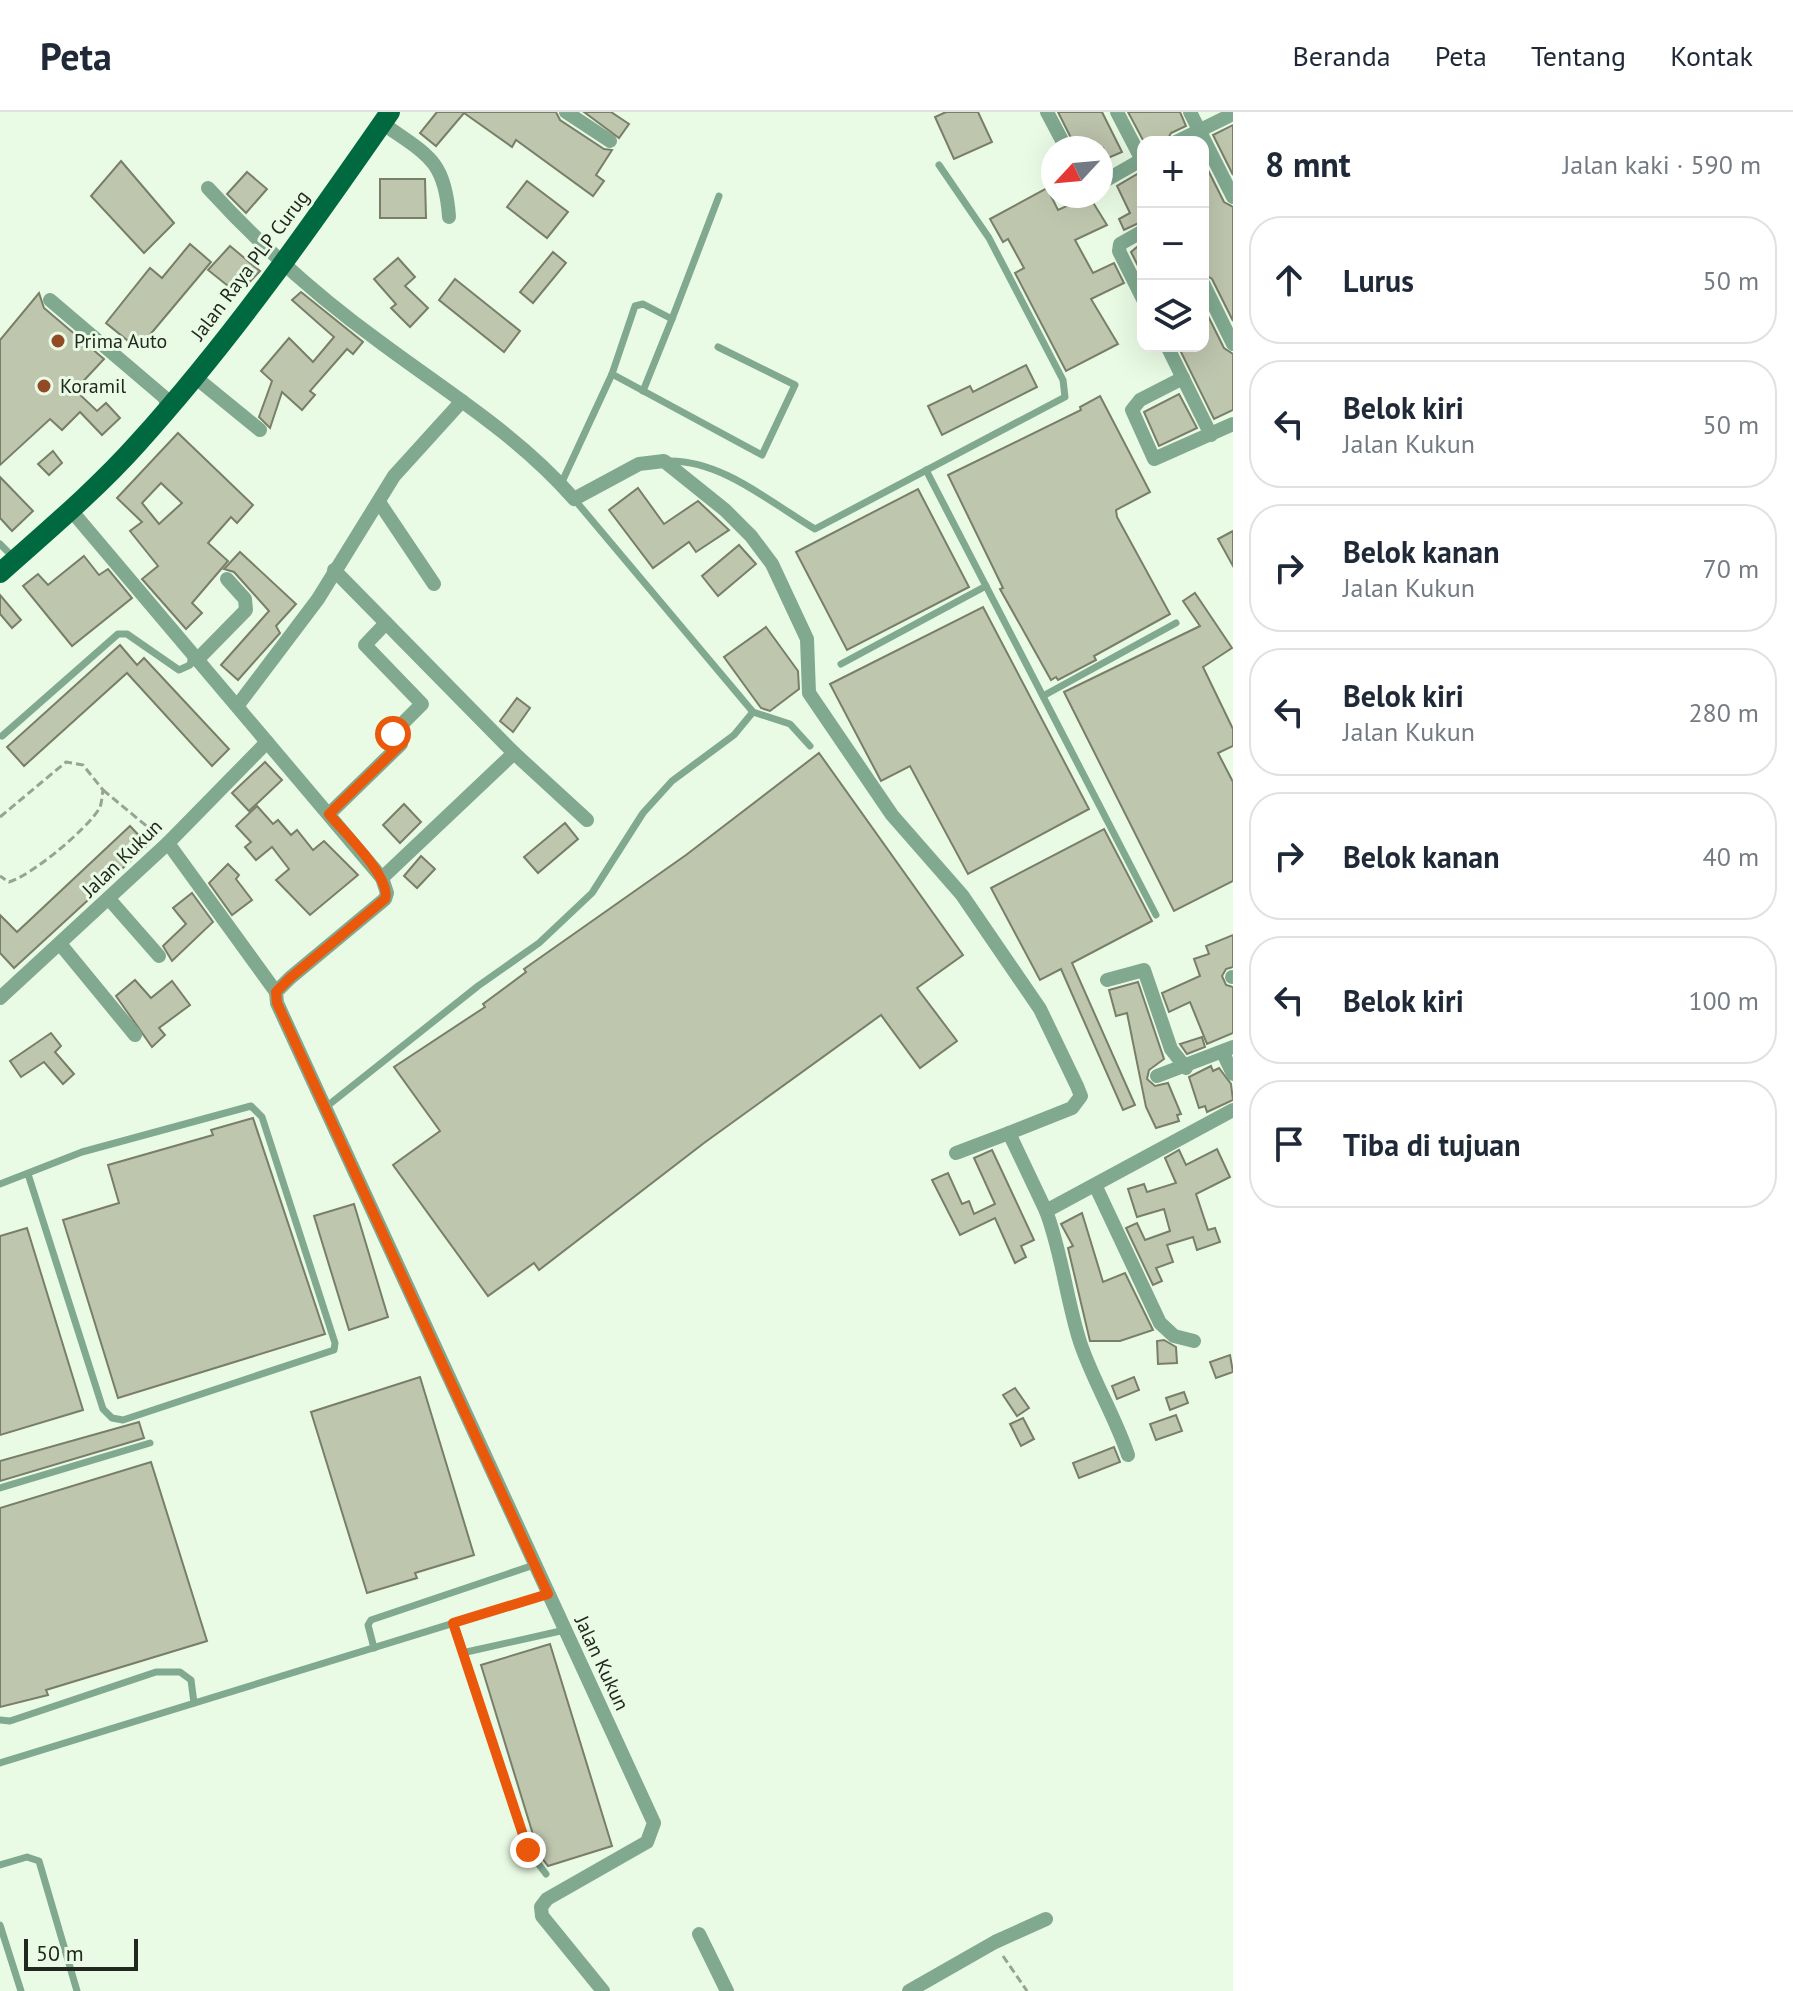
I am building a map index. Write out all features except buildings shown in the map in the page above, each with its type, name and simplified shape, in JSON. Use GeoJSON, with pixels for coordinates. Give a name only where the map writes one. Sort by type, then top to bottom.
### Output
{"type":"FeatureCollection","features":[{"type":"Feature","properties":{"kind":"main road","name":"Jalan Raya PLP Curug"},"geometry":{"type":"LineString","coordinates":[[8,566],[138,443],[195,377],[282,265],[386,117]]}},
{"type":"Feature","properties":{"kind":"street"},"geometry":{"type":"LineString","coordinates":[[566,112],[610,141]]}},
{"type":"Feature","properties":{"kind":"street"},"geometry":{"type":"LineString","coordinates":[[1047,112],[1060,136]]}},
{"type":"Feature","properties":{"kind":"street"},"geometry":{"type":"LineString","coordinates":[[1117,112],[1137,149]]}},
{"type":"Feature","properties":{"kind":"street"},"geometry":{"type":"LineString","coordinates":[[1190,112],[1233,197]]}},
{"type":"Feature","properties":{"kind":"street"},"geometry":{"type":"LineString","coordinates":[[1188,136],[1233,114]]}},
{"type":"Feature","properties":{"kind":"street"},"geometry":{"type":"LineString","coordinates":[[386,117],[438,169],[447,185],[449,217]]}},
{"type":"Feature","properties":{"kind":"street"},"geometry":{"type":"LineString","coordinates":[[1113,176],[1137,163]]}},
{"type":"Feature","properties":{"kind":"street"},"geometry":{"type":"LineString","coordinates":[[208,188],[282,265],[380,343],[507,432],[574,499],[639,464],[664,461],[725,510],[772,564],[807,639],[808,682],[814,700],[892,815],[962,895],[1040,1009],[1081,1096],[1072,1108],[956,1153]]}},
{"type":"Feature","properties":{"kind":"street"},"geometry":{"type":"LineString","coordinates":[[1137,234],[1124,241],[1119,251],[1137,287]]}},
{"type":"Feature","properties":{"kind":"street"},"geometry":{"type":"LineString","coordinates":[[1209,295],[1233,344]]}},
{"type":"Feature","properties":{"kind":"street"},"geometry":{"type":"LineString","coordinates":[[50,300],[164,397],[168,406]]}},
{"type":"Feature","properties":{"kind":"street"},"geometry":{"type":"LineString","coordinates":[[1170,352],[1211,435]]}},
{"type":"Feature","properties":{"kind":"street"},"geometry":{"type":"LineString","coordinates":[[195,377],[260,430]]}},
{"type":"Feature","properties":{"kind":"street"},"geometry":{"type":"LineString","coordinates":[[1183,378],[1140,400],[1132,410],[1150,455],[1157,460],[1233,424]]}},
{"type":"Feature","properties":{"kind":"street"},"geometry":{"type":"LineString","coordinates":[[238,705],[318,599],[394,476],[462,401]]}},
{"type":"Feature","properties":{"kind":"street"},"geometry":{"type":"LineString","coordinates":[[379,502],[434,584]]}},
{"type":"Feature","properties":{"kind":"street"},"geometry":{"type":"LineString","coordinates":[[70,509],[382,878],[387,893],[385,899],[276,992]]}},
{"type":"Feature","properties":{"kind":"street"},"geometry":{"type":"LineString","coordinates":[[334,570],[514,753],[587,820]]}},
{"type":"Feature","properties":{"kind":"street"},"geometry":{"type":"LineString","coordinates":[[194,658],[246,610],[245,599],[227,579]]}},
{"type":"Feature","properties":{"kind":"street"},"geometry":{"type":"LineString","coordinates":[[329,814],[401,744],[393,733],[422,704],[365,645],[386,623]]}},
{"type":"Feature","properties":{"kind":"street","name":"Jalan Kukun"},"geometry":{"type":"LineString","coordinates":[[0,996],[61,945],[168,843],[267,742]]}},
{"type":"Feature","properties":{"kind":"street"},"geometry":{"type":"LineString","coordinates":[[382,878],[514,753]]}},
{"type":"Feature","properties":{"kind":"street","name":"Jalan Kukun"},"geometry":{"type":"LineString","coordinates":[[168,843],[276,992],[283,1017],[654,1823],[647,1842],[547,1899],[541,1907],[542,1916],[603,1991]]}},
{"type":"Feature","properties":{"kind":"street"},"geometry":{"type":"LineString","coordinates":[[109,899],[159,956]]}},
{"type":"Feature","properties":{"kind":"street"},"geometry":{"type":"LineString","coordinates":[[61,945],[135,1035]]}},
{"type":"Feature","properties":{"kind":"street"},"geometry":{"type":"LineString","coordinates":[[1107,980],[1144,970],[1171,1049],[1186,1068]]}},
{"type":"Feature","properties":{"kind":"street"},"geometry":{"type":"LineString","coordinates":[[1157,1076],[1186,1068],[1228,1050],[1233,1074]]}},
{"type":"Feature","properties":{"kind":"street"},"geometry":{"type":"LineString","coordinates":[[1046,1211],[1096,1187],[1233,1110]]}},
{"type":"Feature","properties":{"kind":"street"},"geometry":{"type":"LineString","coordinates":[[1009,1133],[1046,1211],[1086,1358],[1117,1422],[1128,1455]]}},
{"type":"Feature","properties":{"kind":"street"},"geometry":{"type":"LineString","coordinates":[[1096,1187],[1160,1323],[1174,1336],[1194,1341]]}},
{"type":"Feature","properties":{"kind":"street"},"geometry":{"type":"LineString","coordinates":[[909,1991],[995,1942],[1046,1919]]}},
{"type":"Feature","properties":{"kind":"street"},"geometry":{"type":"LineString","coordinates":[[699,1934],[727,1991]]}},
{"type":"Feature","properties":{"kind":"lane"},"geometry":{"type":"LineString","coordinates":[[664,461],[677,461],[716,472],[776,502],[815,529],[1058,401],[1066,392],[989,238],[939,165]]}},
{"type":"Feature","properties":{"kind":"lane"},"geometry":{"type":"LineString","coordinates":[[643,391],[719,196]]}},
{"type":"Feature","properties":{"kind":"lane"},"geometry":{"type":"LineString","coordinates":[[561,484],[612,374],[635,306],[643,304],[672,319]]}},
{"type":"Feature","properties":{"kind":"lane"},"geometry":{"type":"LineString","coordinates":[[612,374],[762,455],[795,385],[718,347]]}},
{"type":"Feature","properties":{"kind":"lane"},"geometry":{"type":"LineString","coordinates":[[926,470],[1156,915]]}},
{"type":"Feature","properties":{"kind":"lane"},"geometry":{"type":"LineString","coordinates":[[574,499],[753,712],[790,724],[810,746]]}},
{"type":"Feature","properties":{"kind":"lane"},"geometry":{"type":"LineString","coordinates":[[0,544],[8,566]]}},
{"type":"Feature","properties":{"kind":"lane"},"geometry":{"type":"LineString","coordinates":[[841,664],[986,586]]}},
{"type":"Feature","properties":{"kind":"lane"},"geometry":{"type":"LineString","coordinates":[[1043,696],[1176,623]]}},
{"type":"Feature","properties":{"kind":"lane"},"geometry":{"type":"LineString","coordinates":[[2,736],[118,634],[127,634],[179,670],[190,665],[194,658]]}},
{"type":"Feature","properties":{"kind":"lane"},"geometry":{"type":"LineString","coordinates":[[326,1107],[478,986],[539,943],[592,893],[643,813],[672,781],[734,735],[753,712]]}},
{"type":"Feature","properties":{"kind":"lane"},"geometry":{"type":"LineString","coordinates":[[0,1184],[82,1152],[251,1106],[262,1117],[335,1343],[334,1350],[123,1420],[112,1418],[103,1409],[28,1174]]}},
{"type":"Feature","properties":{"kind":"lane"},"geometry":{"type":"LineString","coordinates":[[0,1488],[150,1443]]}},
{"type":"Feature","properties":{"kind":"lane"},"geometry":{"type":"LineString","coordinates":[[374,1648],[368,1625],[371,1620],[535,1564]]}},
{"type":"Feature","properties":{"kind":"lane"},"geometry":{"type":"LineString","coordinates":[[0,1763],[548,1594]]}},
{"type":"Feature","properties":{"kind":"lane"},"geometry":{"type":"LineString","coordinates":[[453,1623],[528,1850],[546,1874]]}},
{"type":"Feature","properties":{"kind":"lane"},"geometry":{"type":"LineString","coordinates":[[462,1653],[565,1630]]}},
{"type":"Feature","properties":{"kind":"lane"},"geometry":{"type":"LineString","coordinates":[[0,1720],[10,1721],[156,1672],[180,1672],[191,1680],[194,1703]]}},
{"type":"Feature","properties":{"kind":"lane"},"geometry":{"type":"LineString","coordinates":[[0,1865],[27,1857],[39,1861],[77,1991]]}},
{"type":"Feature","properties":{"kind":"lane"},"geometry":{"type":"LineString","coordinates":[[0,1925],[21,1991]]}},
{"type":"Feature","properties":{"kind":"path"},"geometry":{"type":"LineString","coordinates":[[0,817],[66,762],[83,765],[103,790],[168,843]]}},
{"type":"Feature","properties":{"kind":"path"},"geometry":{"type":"LineString","coordinates":[[0,876],[9,882],[21,878],[74,835],[100,808],[103,790]]}},
{"type":"Feature","properties":{"kind":"path"},"geometry":{"type":"LineString","coordinates":[[995,1942],[1027,1991]]}},
{"type":"Feature","properties":{"kind":"place","name":"Prima Auto"},"geometry":{"type":"Point","coordinates":[58,341]}},
{"type":"Feature","properties":{"kind":"place","name":"Koramil"},"geometry":{"type":"Point","coordinates":[44,386]}},
{"type":"Feature","properties":{"kind":"route"},"geometry":{"type":"LineString","coordinates":[[393,734],[401,744],[329,814],[382,878],[387,893],[385,899],[290,978],[276,992],[277,1003],[548,1594],[453,1623],[528,1850]]}}]}
